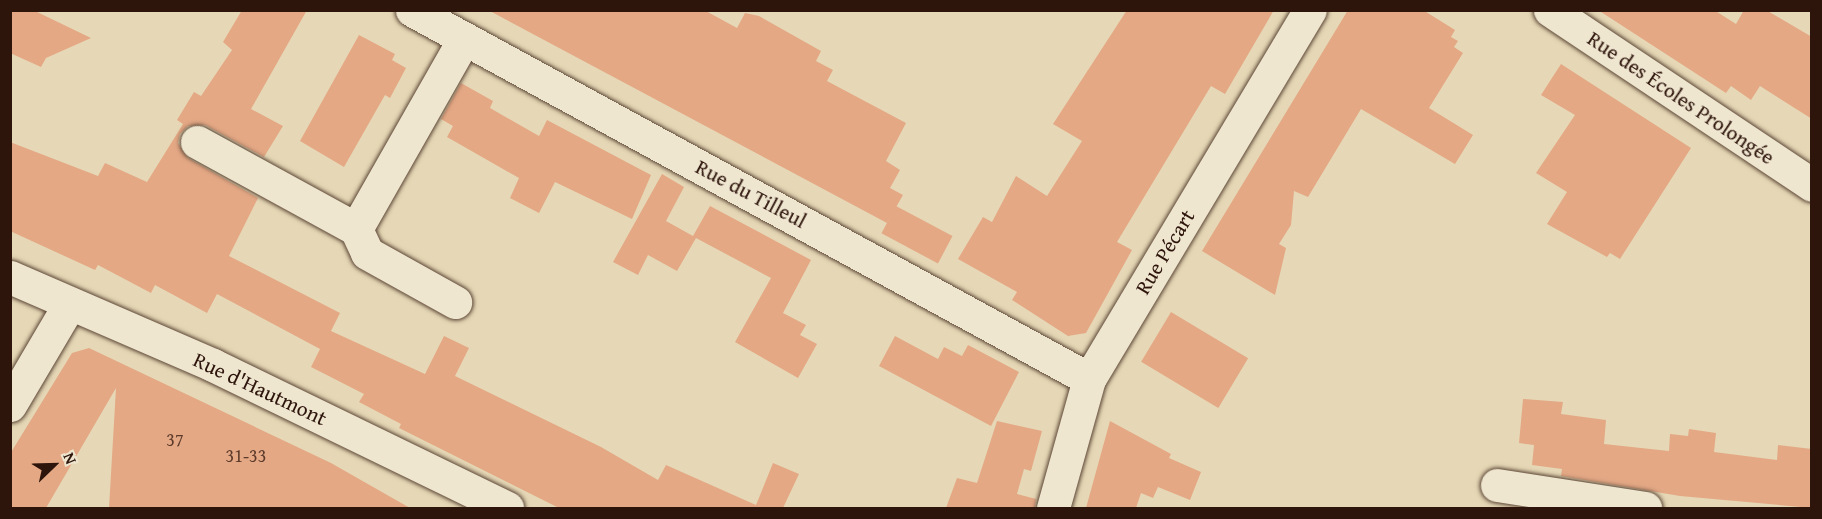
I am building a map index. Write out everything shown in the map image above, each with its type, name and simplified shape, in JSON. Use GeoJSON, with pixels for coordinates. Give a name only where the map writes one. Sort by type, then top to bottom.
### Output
{"type":"FeatureCollection","features":[{"type":"Feature","properties":{"kind":"street","name":"Rue du Tilleul"},"geometry":{"type":"LineString","coordinates":[[412,10],[1089,380]]}},
{"type":"Feature","properties":{"kind":"street","name":"Rue Pécart"},"geometry":{"type":"LineString","coordinates":[[1053,508],[1089,380],[1310,10]]}},
{"type":"Feature","properties":{"kind":"street","name":"Rue des Écoles Prolongée"},"geometry":{"type":"LineString","coordinates":[[1550,10],[1812,185]]}},
{"type":"Feature","properties":{"kind":"street"},"geometry":{"type":"LineString","coordinates":[[356,229],[464,39]]}},
{"type":"Feature","properties":{"kind":"street"},"geometry":{"type":"LineString","coordinates":[[197,142],[356,229],[367,253],[455,302]]}},
{"type":"Feature","properties":{"kind":"street","name":"Rue d'Hautmont"},"geometry":{"type":"LineString","coordinates":[[10,277],[69,305],[213,365],[507,508]]}},
{"type":"Feature","properties":{"kind":"street"},"geometry":{"type":"LineString","coordinates":[[10,405],[69,305]]}},
{"type":"Feature","properties":{"kind":"street"},"geometry":{"type":"LineString","coordinates":[[1497,485],[1645,508]]}},
{"type":"Feature","properties":{"kind":"building"},"geometry":{"type":"Polygon","coordinates":[[[10,10],[33,10],[91,38],[46,58],[41,67],[10,53],[10,10]]]}},
{"type":"Feature","properties":{"kind":"building"},"geometry":{"type":"Polygon","coordinates":[[[242,10],[307,10],[251,109],[283,126],[264,157],[205,125],[188,126],[180,134],[178,143],[188,158],[258,198],[229,256],[340,313],[331,331],[425,374],[444,336],[469,348],[455,376],[601,447],[658,480],[666,465],[756,505],[773,463],[799,474],[783,508],[559,508],[399,428],[401,424],[359,402],[364,394],[311,367],[320,349],[217,294],[207,313],[155,285],[151,293],[98,265],[95,270],[10,231],[10,142],[98,176],[105,163],[147,182],[183,124],[177,120],[194,92],[201,96],[232,50],[223,42],[242,10]]]}},
{"type":"Feature","properties":{"kind":"building"},"geometry":{"type":"Polygon","coordinates":[[[488,10],[704,10],[737,28],[745,13],[759,16],[821,51],[816,61],[833,70],[827,81],[906,123],[886,161],[900,170],[890,188],[903,195],[887,223],[488,10]]]}},
{"type":"Feature","properties":{"kind":"building"},"geometry":{"type":"Polygon","coordinates":[[[1127,10],[1274,10],[1225,94],[1211,86],[1117,242],[1132,250],[1086,333],[1068,336],[1012,300],[1017,292],[958,259],[983,217],[992,222],[1016,176],[1047,196],[1082,141],[1053,124],[1127,10]]]}},
{"type":"Feature","properties":{"kind":"building"},"geometry":{"type":"Polygon","coordinates":[[[1348,10],[1423,10],[1455,30],[1451,37],[1458,41],[1454,47],[1463,53],[1429,108],[1473,135],[1455,164],[1361,109],[1308,197],[1294,191],[1291,225],[1279,244],[1286,248],[1275,295],[1202,251],[1348,10]]]}},
{"type":"Feature","properties":{"kind":"building"},"geometry":{"type":"Polygon","coordinates":[[[1598,10],[1714,10],[1736,24],[1744,10],[1766,10],[1812,37],[1812,119],[1760,86],[1751,100],[1731,86],[1726,93],[1598,10]]]}},
{"type":"Feature","properties":{"kind":"building"},"geometry":{"type":"Polygon","coordinates":[[[359,35],[395,54],[392,60],[406,68],[390,98],[385,95],[344,167],[300,141],[359,35]]]}},
{"type":"Feature","properties":{"kind":"building"},"geometry":{"type":"Polygon","coordinates":[[[1561,64],[1691,148],[1620,259],[1610,253],[1607,257],[1547,224],[1567,192],[1536,173],[1575,115],[1541,95],[1561,64]]]}},
{"type":"Feature","properties":{"kind":"building"},"geometry":{"type":"Polygon","coordinates":[[[461,83],[493,101],[490,108],[539,136],[547,120],[651,175],[632,219],[555,182],[539,213],[510,198],[519,178],[447,137],[453,126],[441,119],[461,83]]]}},
{"type":"Feature","properties":{"kind":"building"},"geometry":{"type":"Polygon","coordinates":[[[662,174],[684,187],[666,221],[693,236],[710,206],[811,260],[783,313],[806,325],[800,335],[817,344],[798,378],[735,342],[771,278],[696,238],[677,271],[648,255],[638,275],[613,262],[662,174]]]}},
{"type":"Feature","properties":{"kind":"building"},"geometry":{"type":"Polygon","coordinates":[[[896,206],[953,236],[938,263],[881,233],[896,206]]]}},
{"type":"Feature","properties":{"kind":"building"},"geometry":{"type":"Polygon","coordinates":[[[1171,312],[1248,358],[1218,408],[1141,362],[1171,312]]]}},
{"type":"Feature","properties":{"kind":"building"},"geometry":{"type":"Polygon","coordinates":[[[895,336],[938,359],[944,347],[962,356],[968,345],[1019,372],[991,426],[879,366],[895,336]]]}},
{"type":"Feature","properties":{"kind":"building"},"geometry":{"type":"Polygon","coordinates":[[[89,348],[331,463],[410,508],[109,508],[116,388],[46,508],[10,508],[10,454],[72,353],[89,348]]]}},
{"type":"Feature","properties":{"kind":"building"},"geometry":{"type":"Polygon","coordinates":[[[1523,399],[1563,402],[1561,414],[1606,420],[1604,444],[1669,451],[1670,434],[1688,436],[1689,429],[1716,433],[1714,452],[1777,460],[1778,445],[1812,449],[1812,508],[1680,496],[1561,476],[1562,469],[1532,465],[1534,445],[1519,443],[1523,399]]]}},
{"type":"Feature","properties":{"kind":"building"},"geometry":{"type":"Polygon","coordinates":[[[997,421],[1042,431],[1031,471],[1024,469],[1017,494],[1036,499],[1035,508],[946,508],[957,478],[977,483],[997,421]]]}},
{"type":"Feature","properties":{"kind":"building"},"geometry":{"type":"Polygon","coordinates":[[[1110,421],[1171,454],[1169,458],[1201,472],[1190,500],[1158,487],[1153,498],[1141,493],[1136,508],[1086,508],[1110,421]]]}}]}
